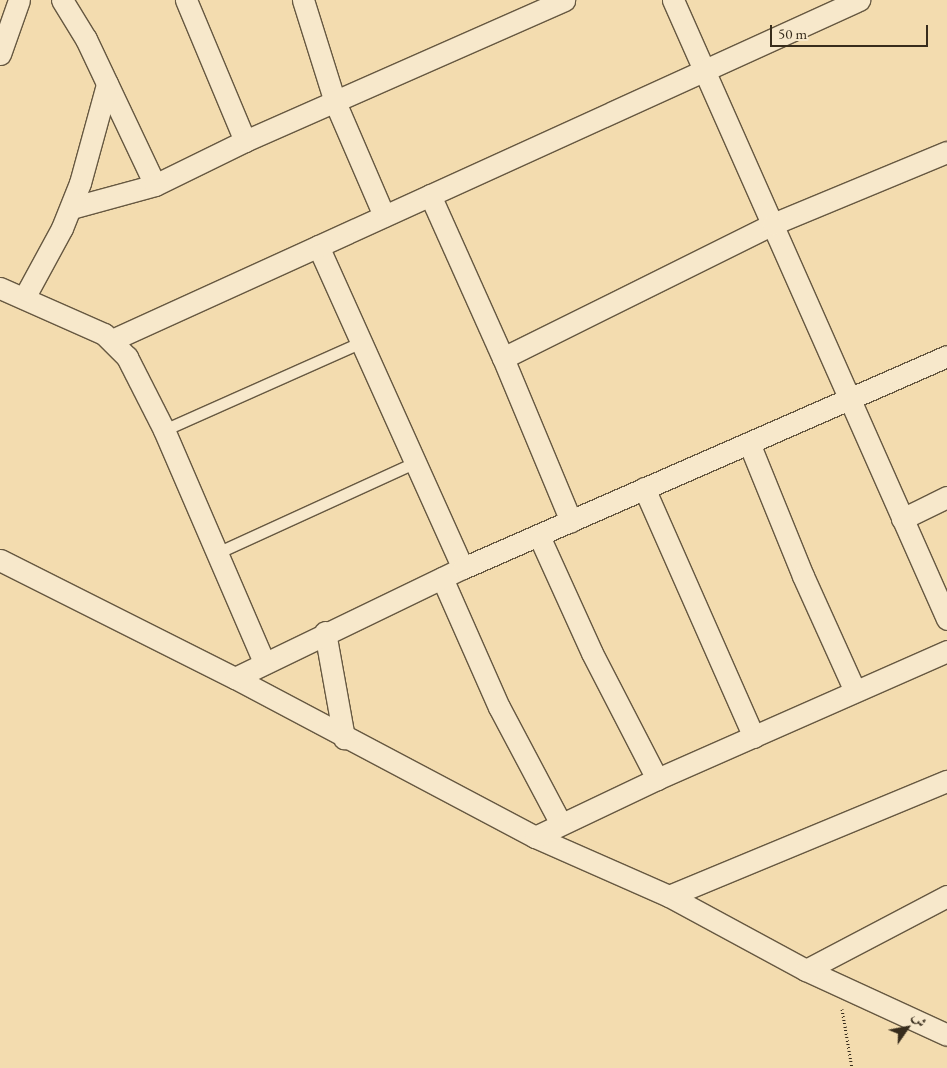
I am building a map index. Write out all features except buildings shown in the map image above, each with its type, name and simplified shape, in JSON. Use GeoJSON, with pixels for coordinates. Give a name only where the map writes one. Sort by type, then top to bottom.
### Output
{"type":"FeatureCollection","features":[{"type":"Feature","properties":{"kind":"street"},"geometry":{"type":"LineString","coordinates":[[0,54],[19,0]]}},
{"type":"Feature","properties":{"kind":"street"},"geometry":{"type":"LineString","coordinates":[[62,0],[80,28],[155,185]]}},
{"type":"Feature","properties":{"kind":"street"},"geometry":{"type":"LineString","coordinates":[[186,0],[245,141]]}},
{"type":"Feature","properties":{"kind":"street"},"geometry":{"type":"LineString","coordinates":[[673,0],[702,71],[773,224],[947,619]]}},
{"type":"Feature","properties":{"kind":"street"},"geometry":{"type":"LineString","coordinates":[[112,340],[859,0]]}},
{"type":"Feature","properties":{"kind":"street"},"geometry":{"type":"LineString","coordinates":[[306,1],[335,102],[384,216]]}},
{"type":"Feature","properties":{"kind":"street"},"geometry":{"type":"LineString","coordinates":[[71,208],[155,185],[245,141],[551,3]]}},
{"type":"Feature","properties":{"kind":"street"},"geometry":{"type":"LineString","coordinates":[[24,298],[71,208],[108,84]]}},
{"type":"Feature","properties":{"kind":"street"},"geometry":{"type":"LineString","coordinates":[[503,358],[773,224],[947,152]]}},
{"type":"Feature","properties":{"kind":"street"},"geometry":{"type":"LineString","coordinates":[[430,195],[503,358],[571,521]]}},
{"type":"Feature","properties":{"kind":"street"},"geometry":{"type":"LineString","coordinates":[[318,246],[414,463],[463,568]]}},
{"type":"Feature","properties":{"kind":"street"},"geometry":{"type":"LineString","coordinates":[[0,288],[93,328],[112,340],[127,357],[164,430],[264,662]]}},
{"type":"Feature","properties":{"kind":"street"},"geometry":{"type":"LineString","coordinates":[[235,678],[325,632],[463,568],[947,356]]}},
{"type":"Feature","properties":{"kind":"street"},"geometry":{"type":"LineString","coordinates":[[749,443],[803,576],[856,691]]}},
{"type":"Feature","properties":{"kind":"street"},"geometry":{"type":"LineString","coordinates":[[644,488],[754,738]]}},
{"type":"Feature","properties":{"kind":"street"},"geometry":{"type":"LineString","coordinates":[[902,519],[947,497]]}},
{"type":"Feature","properties":{"kind":"street"},"geometry":{"type":"LineString","coordinates":[[539,536],[592,653],[657,779]]}},
{"type":"Feature","properties":{"kind":"street"},"geometry":{"type":"LineString","coordinates":[[0,560],[235,678],[344,738],[535,837],[669,896],[806,970],[947,1035]]}},
{"type":"Feature","properties":{"kind":"street"},"geometry":{"type":"LineString","coordinates":[[442,578],[499,707],[560,822]]}},
{"type":"Feature","properties":{"kind":"street"},"geometry":{"type":"LineString","coordinates":[[325,632],[344,738]]}},
{"type":"Feature","properties":{"kind":"street"},"geometry":{"type":"LineString","coordinates":[[535,837],[560,822],[754,738],[947,651]]}},
{"type":"Feature","properties":{"kind":"street"},"geometry":{"type":"LineString","coordinates":[[669,896],[947,781]]}},
{"type":"Feature","properties":{"kind":"street"},"geometry":{"type":"LineString","coordinates":[[806,970],[945,904]]}},
{"type":"Feature","properties":{"kind":"lane"},"geometry":{"type":"LineString","coordinates":[[164,430],[362,342]]}},
{"type":"Feature","properties":{"kind":"lane"},"geometry":{"type":"LineString","coordinates":[[217,552],[414,463]]}},
{"type":"Feature","properties":{"kind":"path"},"geometry":{"type":"LineString","coordinates":[[839,986],[852,1068]]}}]}
